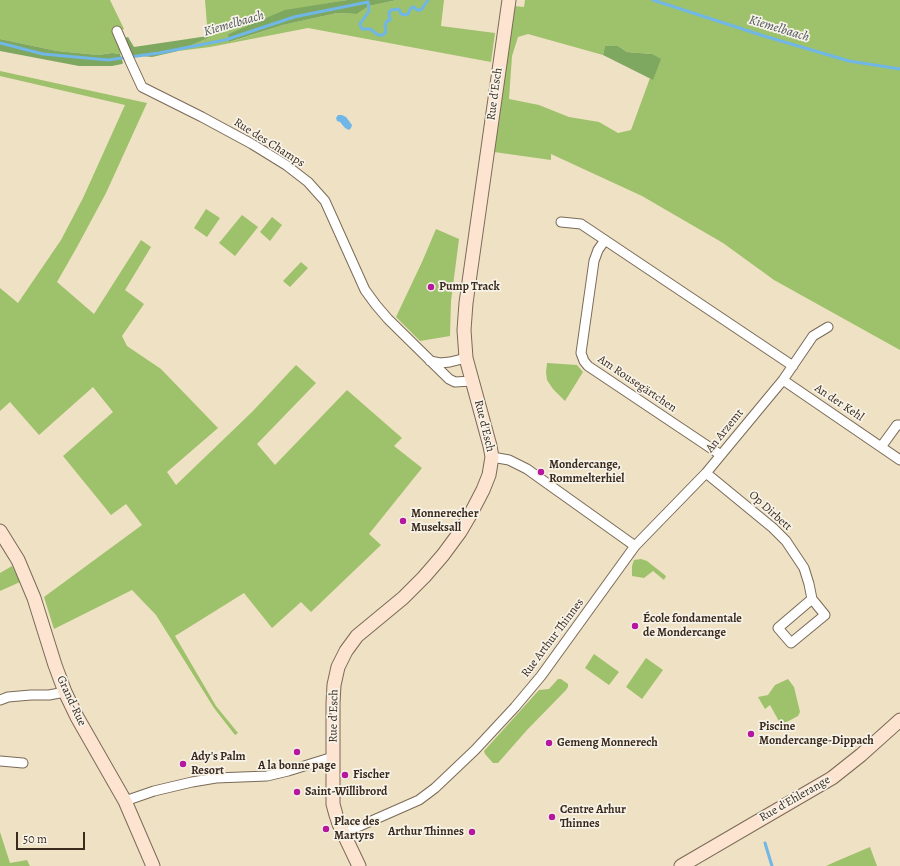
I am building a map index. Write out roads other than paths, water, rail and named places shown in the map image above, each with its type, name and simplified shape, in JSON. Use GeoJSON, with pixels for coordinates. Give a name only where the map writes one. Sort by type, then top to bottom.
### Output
{"type":"FeatureCollection","features":[{"type":"Feature","properties":{"kind":"main road","name":"Rue d'Esch"},"geometry":{"type":"LineString","coordinates":[[360,866],[336,815],[333,804],[333,703],[334,685],[338,668],[346,651],[357,636],[403,598],[443,555],[460,532],[483,490],[489,475],[492,457],[466,358],[464,330],[466,303],[509,0]]}},
{"type":"Feature","properties":{"kind":"main road","name":"Grand-Rue"},"geometry":{"type":"LineString","coordinates":[[0,531],[18,560],[34,598],[65,692],[77,717],[125,801],[153,866]]}},
{"type":"Feature","properties":{"kind":"main road","name":"Rue d'Ehlerange"},"geometry":{"type":"LineString","coordinates":[[681,866],[832,778],[900,720]]}},
{"type":"Feature","properties":{"kind":"street","name":"Rue des Champs"},"geometry":{"type":"LineString","coordinates":[[117,31],[142,87],[252,144],[286,165],[308,182],[324,201],[365,290],[376,305],[388,319],[449,379],[455,382],[472,381]]}},
{"type":"Feature","properties":{"kind":"street"},"geometry":{"type":"LineString","coordinates":[[561,222],[581,224],[793,366]]}},
{"type":"Feature","properties":{"kind":"street","name":"Am Rousegärtchen"},"geometry":{"type":"LineString","coordinates":[[605,240],[598,250],[594,261],[581,354],[584,361],[588,366],[721,455]]}},
{"type":"Feature","properties":{"kind":"street","name":"An Arzemt"},"geometry":{"type":"LineString","coordinates":[[635,546],[706,473],[783,380],[813,336],[828,327]]}},
{"type":"Feature","properties":{"kind":"street"},"geometry":{"type":"LineString","coordinates":[[429,360],[440,363],[466,358]]}},
{"type":"Feature","properties":{"kind":"street","name":"An der Kehl"},"geometry":{"type":"LineString","coordinates":[[783,380],[900,460]]}},
{"type":"Feature","properties":{"kind":"street"},"geometry":{"type":"LineString","coordinates":[[881,447],[897,425],[900,425]]}},
{"type":"Feature","properties":{"kind":"street"},"geometry":{"type":"LineString","coordinates":[[492,457],[509,460],[527,469],[635,546]]}},
{"type":"Feature","properties":{"kind":"street","name":"Op Dirbett"},"geometry":{"type":"LineString","coordinates":[[706,473],[773,528],[786,541],[804,568],[812,599],[825,615],[791,644],[778,628],[812,599]]}},
{"type":"Feature","properties":{"kind":"street","name":"Rue Arthur Thinnes"},"geometry":{"type":"LineString","coordinates":[[344,833],[419,800],[450,775],[515,707],[541,676],[635,546]]}},
{"type":"Feature","properties":{"kind":"street"},"geometry":{"type":"LineString","coordinates":[[0,700],[8,697],[49,695],[65,692]]}},
{"type":"Feature","properties":{"kind":"street"},"geometry":{"type":"LineString","coordinates":[[125,801],[192,782],[216,778],[267,776],[288,772],[333,757]]}},
{"type":"Feature","properties":{"kind":"street"},"geometry":{"type":"LineString","coordinates":[[0,761],[23,763]]}},
{"type":"Feature","properties":{"kind":"water"},"geometry":{"type":"Polygon","coordinates":[[[338,115],[346,117],[352,125],[349,130],[337,121],[336,118],[338,115]]]}},
{"type":"Feature","properties":{"kind":"waterway","name":"Kiemelbaach"},"geometry":{"type":"LineString","coordinates":[[0,43],[43,54],[108,60],[159,53],[225,40],[294,17],[368,2],[369,11],[360,24],[362,29],[370,29],[378,35],[383,35],[386,32],[385,25],[387,21],[390,20],[389,13],[391,10],[399,9],[401,14],[406,15],[411,8],[414,7],[417,10],[421,10],[428,0]]}},
{"type":"Feature","properties":{"kind":"waterway","name":"Kiemelbaach"},"geometry":{"type":"LineString","coordinates":[[653,0],[764,36],[849,61],[900,69]]}},
{"type":"Feature","properties":{"kind":"waterway"},"geometry":{"type":"LineString","coordinates":[[765,843],[772,866]]}},
{"type":"Feature","properties":{"kind":"place","name":"Pump Track"},"geometry":{"type":"Point","coordinates":[431,287]}},
{"type":"Feature","properties":{"kind":"place","name":"Mondercange, Rommelterhiel"},"geometry":{"type":"Point","coordinates":[541,472]}},
{"type":"Feature","properties":{"kind":"place","name":"Monnerecher Museksall"},"geometry":{"type":"Point","coordinates":[403,521]}},
{"type":"Feature","properties":{"kind":"place","name":"École fondamentale de Mondercange"},"geometry":{"type":"Point","coordinates":[635,626]}},
{"type":"Feature","properties":{"kind":"place","name":"Piscine Mondercange-Dippach"},"geometry":{"type":"Point","coordinates":[751,734]}},
{"type":"Feature","properties":{"kind":"place","name":"Gemeng Monnerech"},"geometry":{"type":"Point","coordinates":[549,743]}},
{"type":"Feature","properties":{"kind":"place","name":"A la bonne page"},"geometry":{"type":"Point","coordinates":[297,752]}},
{"type":"Feature","properties":{"kind":"place","name":"Ady's Palm Resort"},"geometry":{"type":"Point","coordinates":[183,764]}},
{"type":"Feature","properties":{"kind":"place","name":"Fischer"},"geometry":{"type":"Point","coordinates":[345,775]}},
{"type":"Feature","properties":{"kind":"place","name":"Saint-Willibrord"},"geometry":{"type":"Point","coordinates":[297,792]}},
{"type":"Feature","properties":{"kind":"place","name":"Centre Arhur Thinnes"},"geometry":{"type":"Point","coordinates":[552,817]}},
{"type":"Feature","properties":{"kind":"place","name":"Place des Martyrs"},"geometry":{"type":"Point","coordinates":[326,829]}},
{"type":"Feature","properties":{"kind":"place","name":"Arthur Thinnes"},"geometry":{"type":"Point","coordinates":[472,832]}}]}
